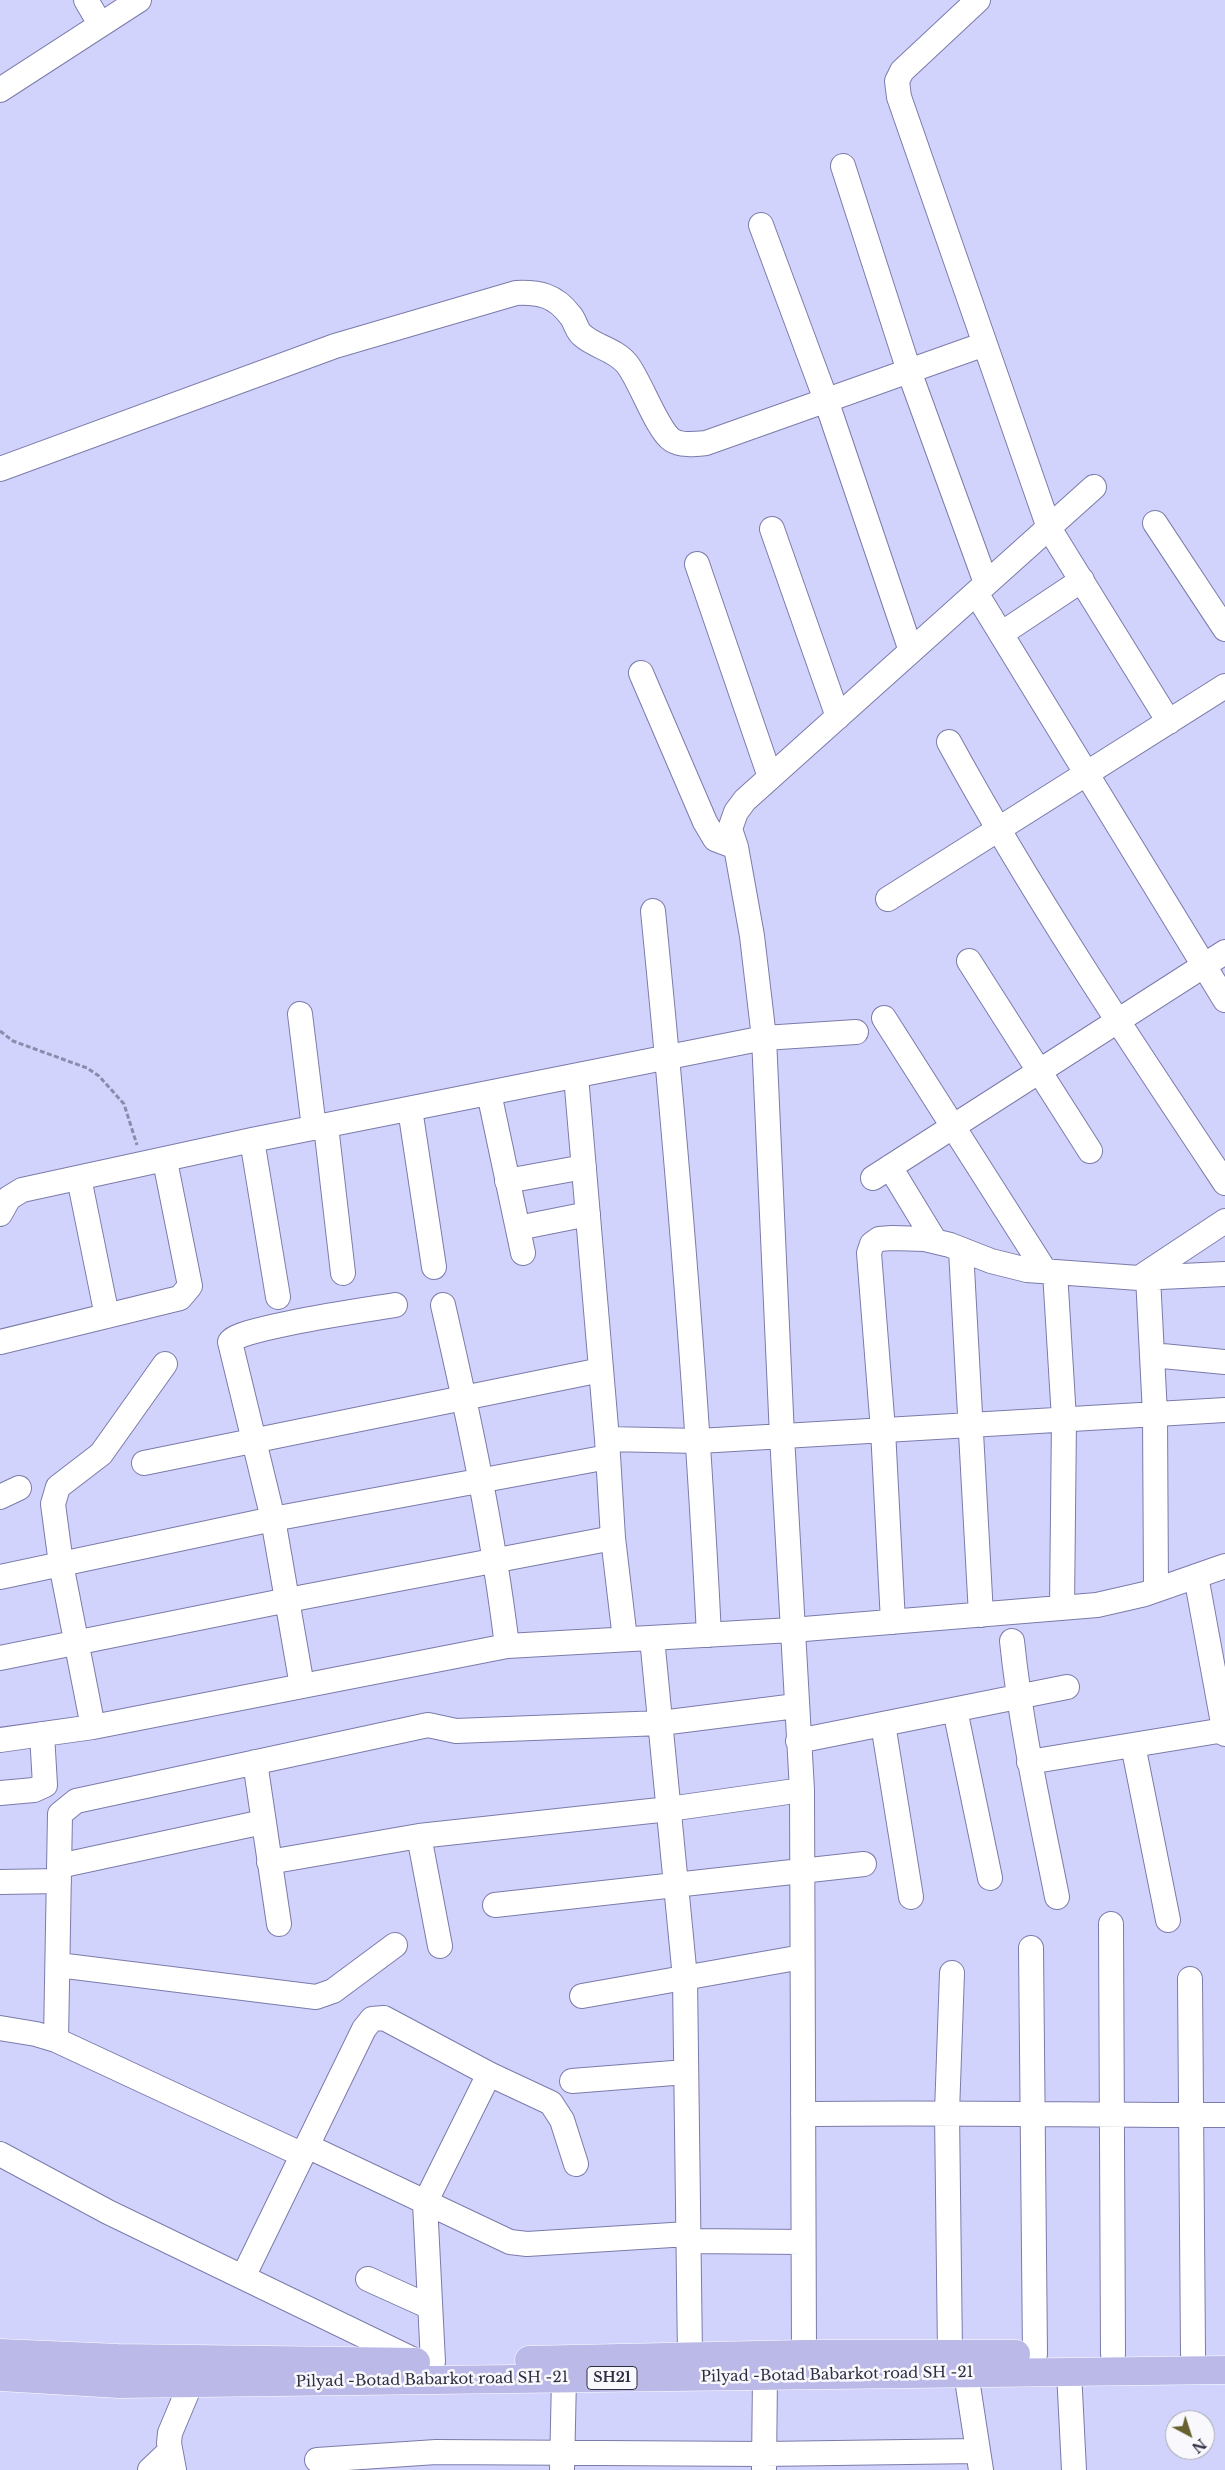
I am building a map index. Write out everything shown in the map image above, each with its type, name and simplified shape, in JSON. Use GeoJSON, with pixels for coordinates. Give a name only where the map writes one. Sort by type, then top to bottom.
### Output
{"type":"FeatureCollection","features":[{"type":"Feature","properties":{"kind":"main road","name":"Pilyad -Botad Babarkot road SH -21"},"geometry":{"type":"LineString","coordinates":[[0,2353],[329,2371],[564,2378],[765,2376],[958,2363],[1035,2354],[1225,2354]]}},
{"type":"Feature","properties":{"kind":"main road","name":"Pilyad -Botad Babarkot road SH -21"},"geometry":{"type":"LineString","coordinates":[[0,2377],[119,2384],[191,2383],[426,2362],[804,2354],[1069,2372],[1225,2370]]}},
{"type":"Feature","properties":{"kind":"street"},"geometry":{"type":"LineString","coordinates":[[86,0],[100,24]]}},
{"type":"Feature","properties":{"kind":"street"},"geometry":{"type":"LineString","coordinates":[[0,90],[139,0]]}},
{"type":"Feature","properties":{"kind":"street"},"geometry":{"type":"LineString","coordinates":[[978,0],[902,71],[897,81],[899,97],[1049,528],[1169,722]]}},
{"type":"Feature","properties":{"kind":"street"},"geometry":{"type":"LineString","coordinates":[[843,166],[981,588],[1001,634],[1225,1000]]}},
{"type":"Feature","properties":{"kind":"street"},"geometry":{"type":"LineString","coordinates":[[761,225],[826,400],[910,652]]}},
{"type":"Feature","properties":{"kind":"street"},"geometry":{"type":"LineString","coordinates":[[0,469],[335,346],[516,293],[538,292],[557,301],[570,315],[581,334],[613,352],[626,364],[661,426],[672,440],[689,444],[706,443],[985,344]]}},
{"type":"Feature","properties":{"kind":"street"},"geometry":{"type":"LineString","coordinates":[[804,2354],[802,1790],[782,1436],[764,1038],[752,936],[736,847],[730,829],[736,812],[745,800],[1094,487]]}},
{"type":"Feature","properties":{"kind":"street"},"geometry":{"type":"LineString","coordinates":[[1155,523],[1225,629]]}},
{"type":"Feature","properties":{"kind":"street"},"geometry":{"type":"LineString","coordinates":[[772,529],[838,717]]}},
{"type":"Feature","properties":{"kind":"street"},"geometry":{"type":"LineString","coordinates":[[696,564],[770,777]]}},
{"type":"Feature","properties":{"kind":"street"},"geometry":{"type":"LineString","coordinates":[[1001,634],[1082,580]]}},
{"type":"Feature","properties":{"kind":"street"},"geometry":{"type":"LineString","coordinates":[[641,673],[705,822],[716,839],[736,847]]}},
{"type":"Feature","properties":{"kind":"street"},"geometry":{"type":"LineString","coordinates":[[888,899],[1225,686]]}},
{"type":"Feature","properties":{"kind":"street"},"geometry":{"type":"LineString","coordinates":[[949,742],[997,830],[1117,1021],[1225,1183]]}},
{"type":"Feature","properties":{"kind":"street"},"geometry":{"type":"LineString","coordinates":[[653,911],[668,1058],[699,1441],[708,1634]]}},
{"type":"Feature","properties":{"kind":"street"},"geometry":{"type":"LineString","coordinates":[[935,1241],[882,1173],[1225,952]]}},
{"type":"Feature","properties":{"kind":"street"},"geometry":{"type":"LineString","coordinates":[[970,961],[1090,1151]]}},
{"type":"Feature","properties":{"kind":"street"},"geometry":{"type":"LineString","coordinates":[[300,1014],[343,1273]]}},
{"type":"Feature","properties":{"kind":"street"},"geometry":{"type":"LineString","coordinates":[[884,1018],[1050,1272],[1064,1420],[1062,1608]]}},
{"type":"Feature","properties":{"kind":"street"},"geometry":{"type":"LineString","coordinates":[[0,1211],[9,1198],[22,1190],[252,1140],[764,1038],[856,1032]]}},
{"type":"Feature","properties":{"kind":"street"},"geometry":{"type":"LineString","coordinates":[[576,1076],[608,1448],[613,1538],[624,1640]]}},
{"type":"Feature","properties":{"kind":"street"},"geometry":{"type":"LineString","coordinates":[[489,1094],[523,1253]]}},
{"type":"Feature","properties":{"kind":"street"},"geometry":{"type":"LineString","coordinates":[[410,1109],[434,1267]]}},
{"type":"Feature","properties":{"kind":"street"},"geometry":{"type":"LineString","coordinates":[[252,1140],[278,1297]]}},
{"type":"Feature","properties":{"kind":"street"},"geometry":{"type":"LineString","coordinates":[[0,1342],[180,1298],[186,1293],[190,1286],[153,1163]]}},
{"type":"Feature","properties":{"kind":"street"},"geometry":{"type":"LineString","coordinates":[[508,1181],[584,1167]]}},
{"type":"Feature","properties":{"kind":"street"},"geometry":{"type":"LineString","coordinates":[[79,1178],[107,1316]]}},
{"type":"Feature","properties":{"kind":"street"},"geometry":{"type":"LineString","coordinates":[[518,1228],[588,1214]]}},
{"type":"Feature","properties":{"kind":"street"},"geometry":{"type":"LineString","coordinates":[[1144,1278],[1225,1221]]}},
{"type":"Feature","properties":{"kind":"street"},"geometry":{"type":"LineString","coordinates":[[893,1622],[884,1430],[869,1253],[872,1244],[879,1240],[925,1239],[991,1262],[1027,1270],[1050,1272],[1144,1278],[1225,1274]]}},
{"type":"Feature","properties":{"kind":"street"},"geometry":{"type":"LineString","coordinates":[[961,1250],[981,1615]]}},
{"type":"Feature","properties":{"kind":"street"},"geometry":{"type":"LineString","coordinates":[[1144,1278],[1152,1355],[1156,1590]]}},
{"type":"Feature","properties":{"kind":"street"},"geometry":{"type":"LineString","coordinates":[[443,1304],[482,1478],[507,1646]]}},
{"type":"Feature","properties":{"kind":"street"},"geometry":{"type":"LineString","coordinates":[[302,1686],[273,1518],[230,1342],[232,1338],[284,1324],[395,1305]]}},
{"type":"Feature","properties":{"kind":"street"},"geometry":{"type":"LineString","coordinates":[[1152,1355],[1225,1362]]}},
{"type":"Feature","properties":{"kind":"street"},"geometry":{"type":"LineString","coordinates":[[93,1726],[60,1564],[53,1504],[58,1487],[101,1454],[164,1364]]}},
{"type":"Feature","properties":{"kind":"street"},"geometry":{"type":"LineString","coordinates":[[144,1463],[601,1370]]}},
{"type":"Feature","properties":{"kind":"street"},"geometry":{"type":"LineString","coordinates":[[0,1577],[273,1518],[482,1478],[608,1448],[1225,1410]]}},
{"type":"Feature","properties":{"kind":"street"},"geometry":{"type":"LineString","coordinates":[[0,1658],[288,1600],[496,1562],[613,1538]]}},
{"type":"Feature","properties":{"kind":"street"},"geometry":{"type":"LineString","coordinates":[[0,1740],[93,1726],[507,1646],[792,1630],[1097,1605],[1156,1590],[1225,1566]]}},
{"type":"Feature","properties":{"kind":"street"},"geometry":{"type":"LineString","coordinates":[[1029,1762],[1225,1732],[1196,1576]]}},
{"type":"Feature","properties":{"kind":"street"},"geometry":{"type":"LineString","coordinates":[[652,1638],[685,1978],[690,2356]]}},
{"type":"Feature","properties":{"kind":"street"},"geometry":{"type":"LineString","coordinates":[[1012,1641],[1018,1697],[1029,1762],[1057,1897]]}},
{"type":"Feature","properties":{"kind":"street"},"geometry":{"type":"LineString","coordinates":[[798,1741],[1067,1687]]}},
{"type":"Feature","properties":{"kind":"street"},"geometry":{"type":"LineString","coordinates":[[56,2040],[60,1814],[76,1801],[428,1726],[456,1731],[661,1723],[796,1706]]}},
{"type":"Feature","properties":{"kind":"street"},"geometry":{"type":"LineString","coordinates":[[955,1710],[990,1878]]}},
{"type":"Feature","properties":{"kind":"street"},"geometry":{"type":"LineString","coordinates":[[883,1724],[911,1897]]}},
{"type":"Feature","properties":{"kind":"street"},"geometry":{"type":"LineString","coordinates":[[0,1793],[34,1790],[45,1785],[42,1734]]}},
{"type":"Feature","properties":{"kind":"street"},"geometry":{"type":"LineString","coordinates":[[1133,1745],[1168,1920]]}},
{"type":"Feature","properties":{"kind":"street"},"geometry":{"type":"LineString","coordinates":[[254,1762],[279,1924]]}},
{"type":"Feature","properties":{"kind":"street"},"geometry":{"type":"LineString","coordinates":[[270,1862],[419,1836],[669,1809],[802,1790]]}},
{"type":"Feature","properties":{"kind":"street"},"geometry":{"type":"LineString","coordinates":[[0,1882],[59,1873],[263,1822]]}},
{"type":"Feature","properties":{"kind":"street"},"geometry":{"type":"LineString","coordinates":[[419,1836],[440,1946]]}},
{"type":"Feature","properties":{"kind":"street"},"geometry":{"type":"LineString","coordinates":[[495,1905],[864,1864]]}},
{"type":"Feature","properties":{"kind":"street"},"geometry":{"type":"LineString","coordinates":[[1111,1924],[1110,2114],[1113,2354]]}},
{"type":"Feature","properties":{"kind":"street"},"geometry":{"type":"LineString","coordinates":[[58,1965],[316,1997],[333,1991],[395,1944]]}},
{"type":"Feature","properties":{"kind":"street"},"geometry":{"type":"LineString","coordinates":[[1031,1948],[1035,2354]]}},
{"type":"Feature","properties":{"kind":"street"},"geometry":{"type":"LineString","coordinates":[[582,1996],[802,1957]]}},
{"type":"Feature","properties":{"kind":"street"},"geometry":{"type":"LineString","coordinates":[[317,2460],[352,2463],[436,2452],[562,2461],[980,2460],[958,2363],[947,2112],[952,1973]]}},
{"type":"Feature","properties":{"kind":"street"},"geometry":{"type":"LineString","coordinates":[[1190,1979],[1193,2354]]}},
{"type":"Feature","properties":{"kind":"street"},"geometry":{"type":"LineString","coordinates":[[243,2278],[364,2029],[372,2019],[384,2018],[490,2074],[551,2103],[562,2120],[576,2164]]}},
{"type":"Feature","properties":{"kind":"street"},"geometry":{"type":"LineString","coordinates":[[0,2028],[36,2034],[56,2040],[510,2242],[527,2244],[688,2237],[803,2242]]}},
{"type":"Feature","properties":{"kind":"street"},"geometry":{"type":"LineString","coordinates":[[572,2081],[686,2072]]}},
{"type":"Feature","properties":{"kind":"street"},"geometry":{"type":"LineString","coordinates":[[0,2154],[108,2212],[243,2278],[426,2362],[430,2307],[425,2203],[490,2074]]}},
{"type":"Feature","properties":{"kind":"street"},"geometry":{"type":"LineString","coordinates":[[803,2114],[947,2112],[1225,2114]]}},
{"type":"Feature","properties":{"kind":"street"},"geometry":{"type":"LineString","coordinates":[[368,2279],[430,2307]]}},
{"type":"Feature","properties":{"kind":"street"},"geometry":{"type":"LineString","coordinates":[[1069,2372],[1074,2470]]}},
{"type":"Feature","properties":{"kind":"street"},"geometry":{"type":"LineString","coordinates":[[764,2462],[765,2376]]}},
{"type":"Feature","properties":{"kind":"street"},"geometry":{"type":"LineString","coordinates":[[562,2461],[564,2378]]}},
{"type":"Feature","properties":{"kind":"street"},"geometry":{"type":"LineString","coordinates":[[150,2470],[172,2461],[170,2432],[191,2383]]}},
{"type":"Feature","properties":{"kind":"path"},"geometry":{"type":"LineString","coordinates":[[0,1032],[13,1041],[87,1068],[99,1076],[124,1104],[153,1163]]}}]}
